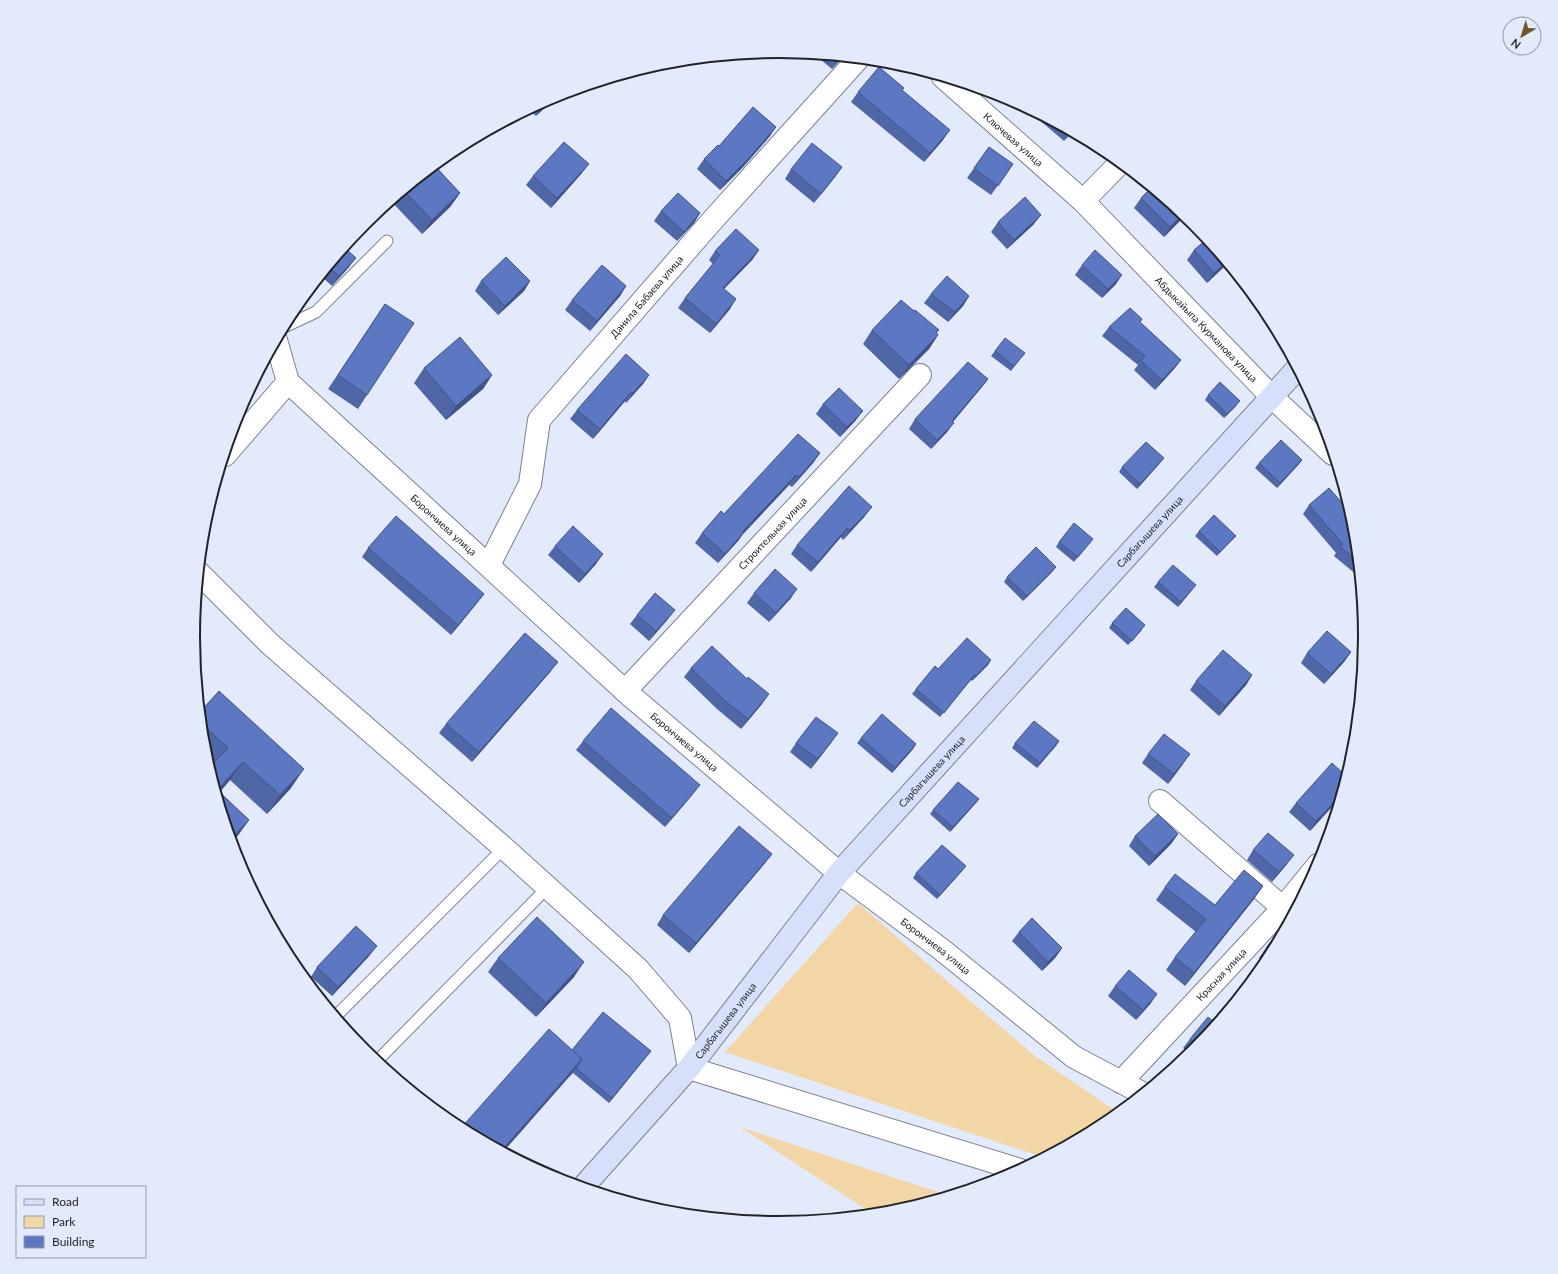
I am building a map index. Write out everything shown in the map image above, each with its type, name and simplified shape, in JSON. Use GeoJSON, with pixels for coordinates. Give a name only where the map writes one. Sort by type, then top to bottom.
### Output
{"type":"FeatureCollection","features":[{"type":"Feature","properties":{"kind":"street","name":"Данила Бабаева улица"},"geometry":{"type":"LineString","coordinates":[[489,565],[530,484],[539,420],[711,222],[854,63]]}},
{"type":"Feature","properties":{"kind":"street","name":"Ключевая улица"},"geometry":{"type":"LineString","coordinates":[[952,85],[1083,201]]}},
{"type":"Feature","properties":{"kind":"street"},"geometry":{"type":"LineString","coordinates":[[1083,201],[1116,167]]}},
{"type":"Feature","properties":{"kind":"street","name":"Абдыкайыпа Курманова улица"},"geometry":{"type":"LineString","coordinates":[[1083,201],[1272,397],[1326,447]]}},
{"type":"Feature","properties":{"kind":"street"},"geometry":{"type":"LineString","coordinates":[[233,446],[288,382],[278,347]]}},
{"type":"Feature","properties":{"kind":"street","name":"Сарбагышева улица"},"geometry":{"type":"LineString","coordinates":[[587,1183],[689,1068],[839,873],[1294,373]]}},
{"type":"Feature","properties":{"kind":"street","name":"Строительная улица"},"geometry":{"type":"LineString","coordinates":[[625,691],[920,375]]}},
{"type":"Feature","properties":{"kind":"street","name":"Борончиева улица"},"geometry":{"type":"LineString","coordinates":[[288,382],[625,691],[839,873],[941,950],[1074,1057],[1138,1091]]}},
{"type":"Feature","properties":{"kind":"street"},"geometry":{"type":"LineString","coordinates":[[203,577],[270,644],[504,848],[638,969],[680,1018],[689,1068],[1011,1167]]}},
{"type":"Feature","properties":{"kind":"street"},"geometry":{"type":"LineString","coordinates":[[1160,801],[1283,908]]}},
{"type":"Feature","properties":{"kind":"street","name":"Красная улица"},"geometry":{"type":"LineString","coordinates":[[1121,1082],[1283,908],[1301,886]]}},
{"type":"Feature","properties":{"kind":"lane"},"geometry":{"type":"LineString","coordinates":[[293,323],[316,312],[387,241]]}},
{"type":"Feature","properties":{"kind":"lane"},"geometry":{"type":"LineString","coordinates":[[339,1013],[504,848]]}},
{"type":"Feature","properties":{"kind":"lane"},"geometry":{"type":"LineString","coordinates":[[381,1057],[547,888]]}},
{"type":"Feature","properties":{"kind":"green space"},"geometry":{"type":"Polygon","coordinates":[[[858,903],[1035,1056],[1113,1109],[1068,1138],[1037,1155],[725,1052],[858,903]]]}},
{"type":"Feature","properties":{"kind":"green space"},"geometry":{"type":"Polygon","coordinates":[[[740,1127],[940,1193],[892,1205],[866,1209],[740,1127]]]}},
{"type":"Feature","properties":{"kind":"building"},"geometry":{"type":"Polygon","coordinates":[[[879,67],[904,88],[902,90],[950,130],[930,153],[858,92],[879,67]]]}},
{"type":"Feature","properties":{"kind":"building"},"geometry":{"type":"Polygon","coordinates":[[[753,107],[776,127],[749,158],[726,181],[704,159],[718,145],[719,146],[753,107]]]}},
{"type":"Feature","properties":{"kind":"building"},"geometry":{"type":"Polygon","coordinates":[[[564,142],[589,164],[557,198],[533,176],[564,142]]]}},
{"type":"Feature","properties":{"kind":"building"},"geometry":{"type":"Polygon","coordinates":[[[812,143],[842,167],[821,194],[791,169],[812,143]]]}},
{"type":"Feature","properties":{"kind":"building"},"geometry":{"type":"Polygon","coordinates":[[[989,147],[1013,164],[998,186],[974,168],[989,147]]]}},
{"type":"Feature","properties":{"kind":"building"},"geometry":{"type":"Polygon","coordinates":[[[438,170],[460,193],[432,220],[407,194],[438,170]]]}},
{"type":"Feature","properties":{"kind":"building"},"geometry":{"type":"Polygon","coordinates":[[[1148,191],[1178,219],[1170,227],[1141,198],[1148,191]]]}},
{"type":"Feature","properties":{"kind":"building"},"geometry":{"type":"Polygon","coordinates":[[[678,193],[700,213],[684,232],[661,211],[678,193]]]}},
{"type":"Feature","properties":{"kind":"building"},"geometry":{"type":"Polygon","coordinates":[[[1025,197],[1041,215],[1014,240],[998,222],[1025,197]]]}},
{"type":"Feature","properties":{"kind":"building"},"geometry":{"type":"Polygon","coordinates":[[[736,229],[759,250],[723,288],[736,299],[716,324],[685,298],[720,255],[715,251],[736,229]]]}},
{"type":"Feature","properties":{"kind":"building"},"geometry":{"type":"Polygon","coordinates":[[[1202,243],[1222,265],[1214,273],[1194,250],[1202,243]]]}},
{"type":"Feature","properties":{"kind":"building"},"geometry":{"type":"Polygon","coordinates":[[[1095,250],[1122,275],[1108,289],[1082,265],[1095,250]]]}},
{"type":"Feature","properties":{"kind":"building"},"geometry":{"type":"Polygon","coordinates":[[[348,251],[356,258],[339,276],[332,270],[348,251]]]}},
{"type":"Feature","properties":{"kind":"building"},"geometry":{"type":"Polygon","coordinates":[[[506,257],[530,281],[505,306],[481,281],[506,257]]]}},
{"type":"Feature","properties":{"kind":"building"},"geometry":{"type":"Polygon","coordinates":[[[602,265],[626,286],[597,321],[572,300],[602,265]]]}},
{"type":"Feature","properties":{"kind":"building"},"geometry":{"type":"Polygon","coordinates":[[[947,276],[969,296],[955,312],[931,294],[947,276]]]}},
{"type":"Feature","properties":{"kind":"building"},"geometry":{"type":"Polygon","coordinates":[[[901,300],[939,330],[936,332],[938,335],[909,365],[872,330],[901,300]]]}},
{"type":"Feature","properties":{"kind":"building"},"geometry":{"type":"Polygon","coordinates":[[[385,304],[414,323],[367,395],[338,375],[385,304]]]}},
{"type":"Feature","properties":{"kind":"building"},"geometry":{"type":"Polygon","coordinates":[[[1130,308],[1142,319],[1140,322],[1181,360],[1162,380],[1141,361],[1145,356],[1109,327],[1130,308]]]}},
{"type":"Feature","properties":{"kind":"building"},"geometry":{"type":"Polygon","coordinates":[[[460,337],[492,375],[456,406],[424,368],[460,337]]]}},
{"type":"Feature","properties":{"kind":"building"},"geometry":{"type":"Polygon","coordinates":[[[1005,338],[1025,353],[1014,366],[995,351],[1005,338]]]}},
{"type":"Feature","properties":{"kind":"building"},"geometry":{"type":"Polygon","coordinates":[[[626,354],[649,375],[633,393],[631,392],[600,429],[577,410],[626,354]]]}},
{"type":"Feature","properties":{"kind":"building"},"geometry":{"type":"Polygon","coordinates":[[[968,362],[988,379],[952,421],[954,423],[937,440],[915,419],[968,362]]]}},
{"type":"Feature","properties":{"kind":"building"},"geometry":{"type":"Polygon","coordinates":[[[1220,382],[1240,401],[1227,414],[1208,395],[1220,382]]]}},
{"type":"Feature","properties":{"kind":"building"},"geometry":{"type":"Polygon","coordinates":[[[839,388],[863,411],[847,427],[823,404],[839,388]]]}},
{"type":"Feature","properties":{"kind":"building"},"geometry":{"type":"Polygon","coordinates":[[[798,434],[820,453],[799,477],[796,475],[743,531],[744,532],[725,554],[702,533],[721,511],[724,514],[798,434]]]}},
{"type":"Feature","properties":{"kind":"building"},"geometry":{"type":"Polygon","coordinates":[[[1281,440],[1302,460],[1280,483],[1259,463],[1281,440]]]}},
{"type":"Feature","properties":{"kind":"building"},"geometry":{"type":"Polygon","coordinates":[[[1146,442],[1164,458],[1140,484],[1122,467],[1146,442]]]}},
{"type":"Feature","properties":{"kind":"building"},"geometry":{"type":"Polygon","coordinates":[[[849,486],[872,507],[850,530],[847,528],[818,562],[797,545],[849,486]]]}},
{"type":"Feature","properties":{"kind":"building"},"geometry":{"type":"Polygon","coordinates":[[[1329,488],[1342,503],[1352,557],[1340,547],[1343,544],[1309,505],[1329,488]]]}},
{"type":"Feature","properties":{"kind":"building"},"geometry":{"type":"Polygon","coordinates":[[[1214,515],[1236,536],[1220,552],[1199,531],[1214,515]]]}},
{"type":"Feature","properties":{"kind":"building"},"geometry":{"type":"Polygon","coordinates":[[[396,516],[484,594],[458,625],[368,548],[396,516]]]}},
{"type":"Feature","properties":{"kind":"building"},"geometry":{"type":"Polygon","coordinates":[[[1074,523],[1093,539],[1078,557],[1059,542],[1074,523]]]}},
{"type":"Feature","properties":{"kind":"building"},"geometry":{"type":"Polygon","coordinates":[[[573,526],[603,554],[585,574],[555,546],[573,526]]]}},
{"type":"Feature","properties":{"kind":"building"},"geometry":{"type":"Polygon","coordinates":[[[1036,547],[1056,567],[1027,596],[1007,577],[1036,547]]]}},
{"type":"Feature","properties":{"kind":"building"},"geometry":{"type":"Polygon","coordinates":[[[1173,565],[1196,585],[1181,602],[1158,582],[1173,565]]]}},
{"type":"Feature","properties":{"kind":"building"},"geometry":{"type":"Polygon","coordinates":[[[775,569],[797,589],[776,613],[754,593],[775,569]]]}},
{"type":"Feature","properties":{"kind":"building"},"geometry":{"type":"Polygon","coordinates":[[[655,593],[675,610],[656,631],[637,615],[655,593]]]}},
{"type":"Feature","properties":{"kind":"building"},"geometry":{"type":"Polygon","coordinates":[[[1126,608],[1145,625],[1132,641],[1112,623],[1126,608]]]}},
{"type":"Feature","properties":{"kind":"building"},"geometry":{"type":"Polygon","coordinates":[[[1327,631],[1351,652],[1331,674],[1307,653],[1327,631]]]}},
{"type":"Feature","properties":{"kind":"building"},"geometry":{"type":"Polygon","coordinates":[[[525,633],[558,662],[479,752],[446,724],[525,633]]]}},
{"type":"Feature","properties":{"kind":"building"},"geometry":{"type":"Polygon","coordinates":[[[967,638],[991,660],[976,676],[974,675],[944,713],[916,689],[935,666],[938,669],[967,638]]]}},
{"type":"Feature","properties":{"kind":"building"},"geometry":{"type":"Polygon","coordinates":[[[712,646],[747,679],[748,677],[769,694],[748,719],[724,700],[691,668],[712,646]]]}},
{"type":"Feature","properties":{"kind":"building"},"geometry":{"type":"Polygon","coordinates":[[[1223,650],[1252,675],[1225,706],[1196,681],[1223,650]]]}},
{"type":"Feature","properties":{"kind":"building"},"geometry":{"type":"Polygon","coordinates":[[[219,691],[304,769],[280,795],[243,762],[220,787],[214,763],[228,748],[208,729],[204,707],[219,691]]]}},
{"type":"Feature","properties":{"kind":"building"},"geometry":{"type":"Polygon","coordinates":[[[611,708],[700,785],[672,818],[583,741],[611,708]]]}},
{"type":"Feature","properties":{"kind":"building"},"geometry":{"type":"Polygon","coordinates":[[[882,714],[916,744],[895,768],[861,738],[882,714]]]}},
{"type":"Feature","properties":{"kind":"building"},"geometry":{"type":"Polygon","coordinates":[[[816,717],[838,733],[818,759],[796,743],[816,717]]]}},
{"type":"Feature","properties":{"kind":"building"},"geometry":{"type":"Polygon","coordinates":[[[1034,721],[1059,741],[1040,763],[1015,743],[1034,721]]]}},
{"type":"Feature","properties":{"kind":"building"},"geometry":{"type":"Polygon","coordinates":[[[1164,734],[1190,754],[1174,774],[1148,754],[1164,734]]]}},
{"type":"Feature","properties":{"kind":"building"},"geometry":{"type":"Polygon","coordinates":[[[1332,763],[1342,772],[1333,803],[1316,821],[1296,803],[1332,763]]]}},
{"type":"Feature","properties":{"kind":"building"},"geometry":{"type":"Polygon","coordinates":[[[958,782],[979,799],[953,827],[933,810],[958,782]]]}},
{"type":"Feature","properties":{"kind":"building"},"geometry":{"type":"Polygon","coordinates":[[[222,795],[249,820],[235,835],[222,795]]]}},
{"type":"Feature","properties":{"kind":"building"},"geometry":{"type":"Polygon","coordinates":[[[1158,814],[1178,834],[1155,856],[1135,836],[1158,814]]]}},
{"type":"Feature","properties":{"kind":"building"},"geometry":{"type":"Polygon","coordinates":[[[739,826],[772,854],[696,943],[663,915],[739,826]]]}},
{"type":"Feature","properties":{"kind":"building"},"geometry":{"type":"Polygon","coordinates":[[[1268,833],[1294,855],[1279,872],[1253,850],[1268,833]]]}},
{"type":"Feature","properties":{"kind":"building"},"geometry":{"type":"Polygon","coordinates":[[[942,845],[966,866],[940,895],[916,873],[942,845]]]}},
{"type":"Feature","properties":{"kind":"building"},"geometry":{"type":"Polygon","coordinates":[[[1244,870],[1263,886],[1194,973],[1175,957],[1206,919],[1165,887],[1175,874],[1215,905],[1244,870]]]}},
{"type":"Feature","properties":{"kind":"building"},"geometry":{"type":"Polygon","coordinates":[[[537,917],[584,962],[546,1003],[498,958],[537,917]]]}},
{"type":"Feature","properties":{"kind":"building"},"geometry":{"type":"Polygon","coordinates":[[[1032,918],[1062,948],[1048,962],[1019,932],[1032,918]]]}},
{"type":"Feature","properties":{"kind":"building"},"geometry":{"type":"Polygon","coordinates":[[[356,926],[377,946],[338,987],[317,967],[356,926]]]}},
{"type":"Feature","properties":{"kind":"building"},"geometry":{"type":"Polygon","coordinates":[[[1129,970],[1157,994],[1143,1010],[1115,986],[1129,970]]]}},
{"type":"Feature","properties":{"kind":"building"},"geometry":{"type":"Polygon","coordinates":[[[603,1012],[651,1051],[612,1098],[576,1068],[582,1059],[572,1050],[603,1012]]]}},
{"type":"Feature","properties":{"kind":"building"},"geometry":{"type":"Polygon","coordinates":[[[1208,1017],[1212,1021],[1193,1041],[1190,1039],[1208,1017]]]}},
{"type":"Feature","properties":{"kind":"building"},"geometry":{"type":"Polygon","coordinates":[[[549,1029],[582,1059],[505,1147],[465,1123],[549,1029]]]}}]}
